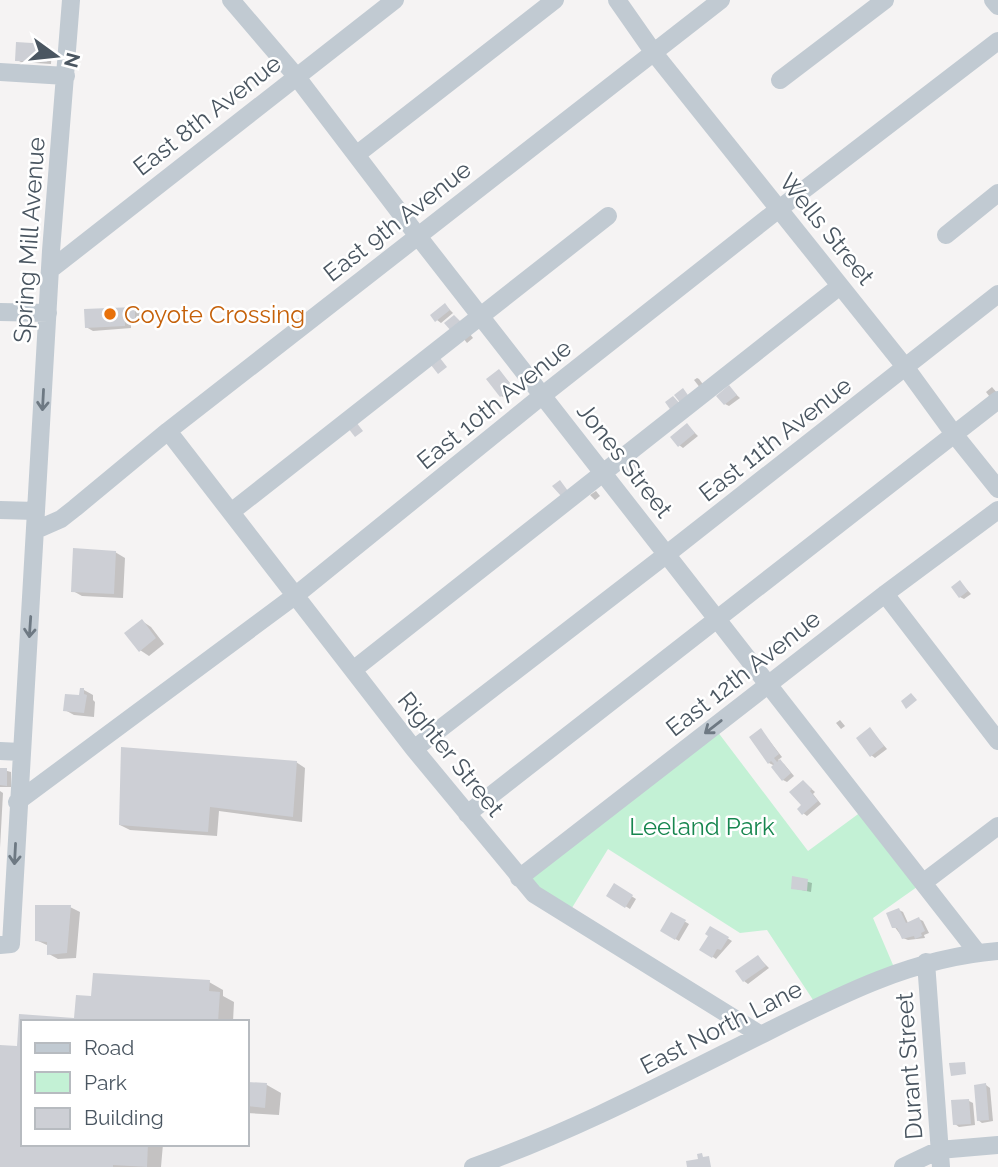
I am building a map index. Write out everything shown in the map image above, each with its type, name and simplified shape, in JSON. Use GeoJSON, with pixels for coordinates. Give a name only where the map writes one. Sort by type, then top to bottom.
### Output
{"type":"FeatureCollection","features":[{"type":"Feature","properties":{"kind":"street","name":"Spring Mill Avenue"},"geometry":{"type":"LineString","coordinates":[[5,944],[21,752],[50,270],[71,0]]}},
{"type":"Feature","properties":{"kind":"street","name":"Jones Street"},"geometry":{"type":"LineString","coordinates":[[231,0],[296,76],[767,686],[977,952]]}},
{"type":"Feature","properties":{"kind":"street","name":"East 8th Avenue"},"geometry":{"type":"LineString","coordinates":[[50,270],[395,0]]}},
{"type":"Feature","properties":{"kind":"street"},"geometry":{"type":"LineString","coordinates":[[356,155],[555,0]]}},
{"type":"Feature","properties":{"kind":"street","name":"Wells Street"},"geometry":{"type":"LineString","coordinates":[[617,0],[654,53],[906,368],[998,489]]}},
{"type":"Feature","properties":{"kind":"street","name":"East 9th Avenue"},"geometry":{"type":"LineString","coordinates":[[36,530],[61,519],[417,235],[721,0]]}},
{"type":"Feature","properties":{"kind":"street"},"geometry":{"type":"LineString","coordinates":[[780,80],[885,0]]}},
{"type":"Feature","properties":{"kind":"street"},"geometry":{"type":"LineString","coordinates":[[993,0],[998,6]]}},
{"type":"Feature","properties":{"kind":"street","name":"East 10th Avenue"},"geometry":{"type":"LineString","coordinates":[[17,802],[296,595],[543,395],[998,41]]}},
{"type":"Feature","properties":{"kind":"street"},"geometry":{"type":"LineString","coordinates":[[0,72],[66,76]]}},
{"type":"Feature","properties":{"kind":"street"},"geometry":{"type":"LineString","coordinates":[[946,235],[998,193]]}},
{"type":"Feature","properties":{"kind":"street"},"geometry":{"type":"LineString","coordinates":[[231,512],[608,216]]}},
{"type":"Feature","properties":{"kind":"street"},"geometry":{"type":"LineString","coordinates":[[353,670],[840,286]]}},
{"type":"Feature","properties":{"kind":"street","name":"East 11th Avenue"},"geometry":{"type":"LineString","coordinates":[[414,748],[667,554],[998,294]]}},
{"type":"Feature","properties":{"kind":"street"},"geometry":{"type":"LineString","coordinates":[[0,312],[48,313]]}},
{"type":"Feature","properties":{"kind":"street"},"geometry":{"type":"LineString","coordinates":[[467,814],[998,400]]}},
{"type":"Feature","properties":{"kind":"street","name":"Righter Street"},"geometry":{"type":"LineString","coordinates":[[168,431],[414,748],[534,894],[761,1035]]}},
{"type":"Feature","properties":{"kind":"street"},"geometry":{"type":"LineString","coordinates":[[0,510],[36,511]]}},
{"type":"Feature","properties":{"kind":"street","name":"East 12th Avenue"},"geometry":{"type":"LineString","coordinates":[[519,878],[885,594],[998,510]]}},
{"type":"Feature","properties":{"kind":"street"},"geometry":{"type":"LineString","coordinates":[[885,594],[998,741]]}},
{"type":"Feature","properties":{"kind":"street"},"geometry":{"type":"LineString","coordinates":[[0,751],[21,752]]}},
{"type":"Feature","properties":{"kind":"street"},"geometry":{"type":"LineString","coordinates":[[924,882],[998,826]]}},
{"type":"Feature","properties":{"kind":"street","name":"East North Lane"},"geometry":{"type":"LineString","coordinates":[[473,1167],[571,1128],[855,988],[926,962],[977,952],[998,951]]}},
{"type":"Feature","properties":{"kind":"street","name":"Durant Street"},"geometry":{"type":"LineString","coordinates":[[926,962],[940,1158]]}},
{"type":"Feature","properties":{"kind":"street"},"geometry":{"type":"LineString","coordinates":[[903,1167],[998,1145]]}},
{"type":"Feature","properties":{"kind":"green space","name":"Leeland Park"},"geometry":{"type":"Polygon","coordinates":[[[714,727],[808,851],[865,809],[924,882],[873,918],[896,972],[817,1006],[767,930],[740,933],[608,849],[567,916],[519,878],[714,727]]]}},
{"type":"Feature","properties":{"kind":"building"},"geometry":{"type":"Polygon","coordinates":[[[16,42],[48,44],[47,62],[15,61],[16,42]]]}},
{"type":"Feature","properties":{"kind":"building"},"geometry":{"type":"Polygon","coordinates":[[[445,303],[450,310],[435,322],[430,315],[445,303]]]}},
{"type":"Feature","properties":{"kind":"building","name":"Coyote Crossing"},"geometry":{"type":"Polygon","coordinates":[[[135,307],[135,319],[125,319],[125,326],[85,328],[84,309],[135,307]]]}},
{"type":"Feature","properties":{"kind":"building"},"geometry":{"type":"Polygon","coordinates":[[[454,315],[462,323],[452,332],[444,323],[454,315]]]}},
{"type":"Feature","properties":{"kind":"building"},"geometry":{"type":"Polygon","coordinates":[[[440,358],[447,367],[438,374],[431,365],[440,358]]]}},
{"type":"Feature","properties":{"kind":"building"},"geometry":{"type":"Polygon","coordinates":[[[499,369],[513,387],[500,397],[486,379],[499,369]]]}},
{"type":"Feature","properties":{"kind":"building"},"geometry":{"type":"Polygon","coordinates":[[[729,385],[737,395],[724,405],[716,396],[729,385]]]}},
{"type":"Feature","properties":{"kind":"building"},"geometry":{"type":"Polygon","coordinates":[[[683,388],[690,398],[682,405],[674,395],[683,388]]]}},
{"type":"Feature","properties":{"kind":"building"},"geometry":{"type":"Polygon","coordinates":[[[673,396],[681,405],[672,412],[665,402],[673,396]]]}},
{"type":"Feature","properties":{"kind":"building"},"geometry":{"type":"Polygon","coordinates":[[[356,422],[363,431],[355,437],[348,428],[356,422]]]}},
{"type":"Feature","properties":{"kind":"building"},"geometry":{"type":"Polygon","coordinates":[[[687,423],[695,433],[678,447],[670,437],[687,423]]]}},
{"type":"Feature","properties":{"kind":"building"},"geometry":{"type":"Polygon","coordinates":[[[632,461],[639,469],[630,476],[623,468],[632,461]]]}},
{"type":"Feature","properties":{"kind":"building"},"geometry":{"type":"Polygon","coordinates":[[[560,480],[568,491],[561,496],[552,486],[560,480]]]}},
{"type":"Feature","properties":{"kind":"building"},"geometry":{"type":"Polygon","coordinates":[[[73,548],[116,551],[114,594],[71,592],[73,548]]]}},
{"type":"Feature","properties":{"kind":"building"},"geometry":{"type":"Polygon","coordinates":[[[960,580],[968,591],[959,598],[951,587],[960,580]]]}},
{"type":"Feature","properties":{"kind":"building"},"geometry":{"type":"Polygon","coordinates":[[[142,619],[156,638],[139,652],[124,633],[142,619]]]}},
{"type":"Feature","properties":{"kind":"building"},"geometry":{"type":"Polygon","coordinates":[[[80,688],[84,688],[84,694],[87,695],[84,713],[63,711],[65,694],[79,695],[80,688]]]}},
{"type":"Feature","properties":{"kind":"building"},"geometry":{"type":"Polygon","coordinates":[[[911,693],[917,700],[906,709],[901,701],[911,693]]]}},
{"type":"Feature","properties":{"kind":"building"},"geometry":{"type":"Polygon","coordinates":[[[870,727],[884,746],[870,757],[856,738],[870,727]]]}},
{"type":"Feature","properties":{"kind":"building"},"geometry":{"type":"Polygon","coordinates":[[[761,728],[779,754],[774,758],[777,762],[780,759],[791,773],[782,781],[771,767],[774,764],[771,761],[768,764],[749,737],[761,728]]]}},
{"type":"Feature","properties":{"kind":"building"},"geometry":{"type":"Polygon","coordinates":[[[121,747],[297,761],[293,817],[210,807],[208,832],[119,825],[121,747]]]}},
{"type":"Feature","properties":{"kind":"building"},"geometry":{"type":"Polygon","coordinates":[[[0,768],[7,768],[7,786],[0,785],[0,768]]]}},
{"type":"Feature","properties":{"kind":"building"},"geometry":{"type":"Polygon","coordinates":[[[803,780],[818,801],[802,815],[797,809],[801,805],[789,792],[803,780]]]}},
{"type":"Feature","properties":{"kind":"building"},"geometry":{"type":"Polygon","coordinates":[[[792,876],[808,879],[807,891],[791,889],[792,876]]]}},
{"type":"Feature","properties":{"kind":"building"},"geometry":{"type":"Polygon","coordinates":[[[614,883],[633,895],[625,908],[606,896],[614,883]]]}},
{"type":"Feature","properties":{"kind":"building"},"geometry":{"type":"Polygon","coordinates":[[[35,905],[71,905],[67,953],[47,955],[47,942],[35,941],[35,905]]]}},
{"type":"Feature","properties":{"kind":"building"},"geometry":{"type":"Polygon","coordinates":[[[899,908],[906,923],[919,917],[925,931],[921,933],[922,936],[902,939],[897,928],[892,928],[886,913],[899,908]]]}},
{"type":"Feature","properties":{"kind":"building"},"geometry":{"type":"Polygon","coordinates":[[[671,912],[686,920],[675,940],[660,931],[671,912]]]}},
{"type":"Feature","properties":{"kind":"building"},"geometry":{"type":"Polygon","coordinates":[[[710,926],[729,937],[712,958],[699,950],[708,936],[705,934],[710,926]]]}},
{"type":"Feature","properties":{"kind":"building"},"geometry":{"type":"Polygon","coordinates":[[[758,955],[766,966],[743,982],[735,971],[758,955]]]}},
{"type":"Feature","properties":{"kind":"building"},"geometry":{"type":"Polygon","coordinates":[[[93,973],[210,980],[209,991],[220,992],[218,1020],[21,1020],[21,1146],[148,1146],[147,1167],[0,1167],[0,1045],[17,1046],[19,1014],[74,1018],[76,995],[91,996],[93,973]]]}},
{"type":"Feature","properties":{"kind":"building"},"geometry":{"type":"Polygon","coordinates":[[[965,1062],[966,1074],[951,1076],[949,1063],[965,1062]]]}},
{"type":"Feature","properties":{"kind":"building"},"geometry":{"type":"Polygon","coordinates":[[[248,1082],[267,1083],[265,1108],[248,1106],[248,1082]]]}},
{"type":"Feature","properties":{"kind":"building"},"geometry":{"type":"Polygon","coordinates":[[[986,1083],[989,1120],[977,1121],[974,1085],[986,1083]]]}},
{"type":"Feature","properties":{"kind":"building"},"geometry":{"type":"Polygon","coordinates":[[[969,1099],[971,1124],[953,1125],[951,1100],[969,1099]]]}},
{"type":"Feature","properties":{"kind":"building"},"geometry":{"type":"Polygon","coordinates":[[[702,1153],[703,1157],[709,1156],[711,1167],[687,1167],[686,1161],[698,1159],[697,1154],[702,1153]]]}},
{"type":"Feature","properties":{"kind":"place","name":"Coyote Crossing"},"geometry":{"type":"Point","coordinates":[110,314]}}]}
